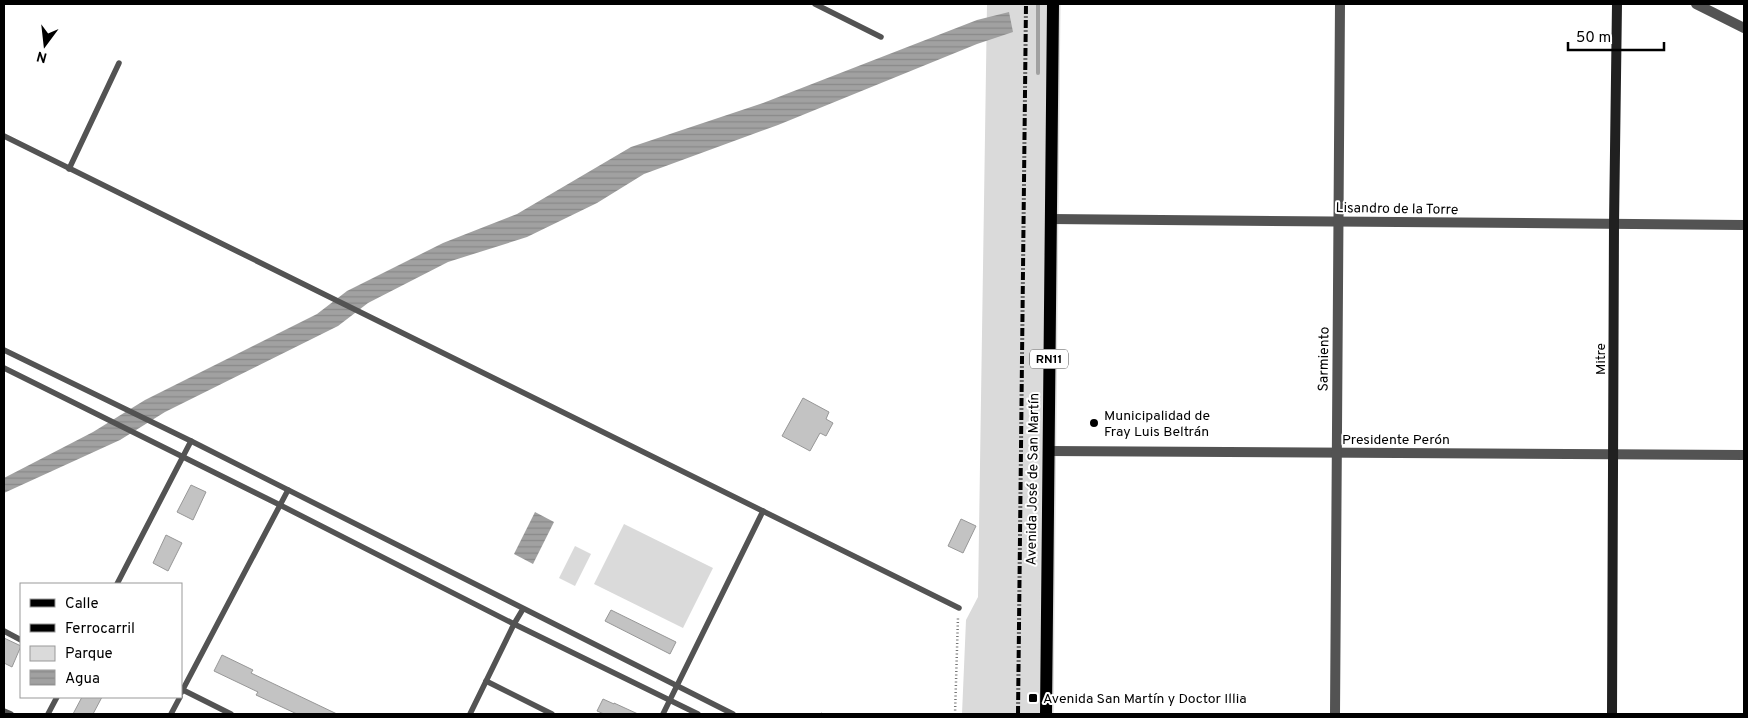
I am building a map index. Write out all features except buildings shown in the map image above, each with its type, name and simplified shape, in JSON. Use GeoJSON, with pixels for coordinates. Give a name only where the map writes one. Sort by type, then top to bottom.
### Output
{"type":"FeatureCollection","features":[{"type":"Feature","properties":{"kind":"main road","name":"Avenida José de San Martín"},"geometry":{"type":"LineString","coordinates":[[1046,714],[1053,4]]}},
{"type":"Feature","properties":{"kind":"street","name":"Sarmiento"},"geometry":{"type":"LineString","coordinates":[[1335,714],[1340,4]]}},
{"type":"Feature","properties":{"kind":"street","name":"Mitre"},"geometry":{"type":"LineString","coordinates":[[1612,714],[1617,4]]}},
{"type":"Feature","properties":{"kind":"street"},"geometry":{"type":"LineString","coordinates":[[1696,4],[1744,28]]}},
{"type":"Feature","properties":{"kind":"street","name":"Lisandro de la Torre"},"geometry":{"type":"LineString","coordinates":[[1050,219],[1744,225]]}},
{"type":"Feature","properties":{"kind":"street","name":"Presidente Perón"},"geometry":{"type":"LineString","coordinates":[[1048,451],[1744,456]]}},
{"type":"Feature","properties":{"kind":"lane"},"geometry":{"type":"LineString","coordinates":[[815,4],[881,37]]}},
{"type":"Feature","properties":{"kind":"lane"},"geometry":{"type":"LineString","coordinates":[[70,169],[119,63]]}},
{"type":"Feature","properties":{"kind":"lane"},"geometry":{"type":"LineString","coordinates":[[4,136],[959,608]]}},
{"type":"Feature","properties":{"kind":"lane"},"geometry":{"type":"LineString","coordinates":[[4,350],[192,440],[733,714]]}},
{"type":"Feature","properties":{"kind":"lane"},"geometry":{"type":"LineString","coordinates":[[4,368],[514,624],[698,714]]}},
{"type":"Feature","properties":{"kind":"lane"},"geometry":{"type":"LineString","coordinates":[[118,583],[192,440]]}},
{"type":"Feature","properties":{"kind":"lane"},"geometry":{"type":"LineString","coordinates":[[231,714],[182,692],[288,490]]}},
{"type":"Feature","properties":{"kind":"lane"},"geometry":{"type":"LineString","coordinates":[[663,714],[678,687],[763,511]]}},
{"type":"Feature","properties":{"kind":"lane"},"geometry":{"type":"LineString","coordinates":[[470,714],[523,609]]}},
{"type":"Feature","properties":{"kind":"lane"},"geometry":{"type":"LineString","coordinates":[[4,631],[20,639]]}},
{"type":"Feature","properties":{"kind":"lane"},"geometry":{"type":"LineString","coordinates":[[486,680],[552,714]]}},
{"type":"Feature","properties":{"kind":"lane"},"geometry":{"type":"LineString","coordinates":[[48,714],[56,698]]}},
{"type":"Feature","properties":{"kind":"lane"},"geometry":{"type":"LineString","coordinates":[[171,714],[179,698]]}},
{"type":"Feature","properties":{"kind":"lane"},"geometry":{"type":"LineString","coordinates":[[4,711],[11,714]]}},
{"type":"Feature","properties":{"kind":"path"},"geometry":{"type":"LineString","coordinates":[[955,714],[959,608]]}},
{"type":"Feature","properties":{"kind":"green space"},"geometry":{"type":"Polygon","coordinates":[[[987,4],[1053,4],[1046,714],[962,714],[966,620],[978,597],[987,4]]]}},
{"type":"Feature","properties":{"kind":"green space"},"geometry":{"type":"Polygon","coordinates":[[[624,524],[713,568],[683,628],[594,584],[624,524]]]}},
{"type":"Feature","properties":{"kind":"green space"},"geometry":{"type":"Polygon","coordinates":[[[575,546],[591,554],[575,586],[559,578],[575,546]]]}},
{"type":"Feature","properties":{"kind":"water"},"geometry":{"type":"Polygon","coordinates":[[[1009,12],[1013,32],[977,44],[778,125],[644,174],[597,203],[527,237],[448,262],[368,303],[338,326],[165,412],[120,440],[4,493],[4,478],[93,432],[145,400],[317,314],[347,291],[443,243],[517,214],[631,147],[763,103],[977,20],[1009,12]]]}},
{"type":"Feature","properties":{"kind":"water"},"geometry":{"type":"Polygon","coordinates":[[[535,512],[554,522],[533,564],[514,554],[535,512]]]}},
{"type":"Feature","properties":{"kind":"waterway"},"geometry":{"type":"LineString","coordinates":[[1038,4],[1038,73]]}},
{"type":"Feature","properties":{"kind":"railway"},"geometry":{"type":"LineString","coordinates":[[1018,714],[1026,4]]}},
{"type":"Feature","properties":{"kind":"place","name":"Municipalidad de Fray Luis Beltrán"},"geometry":{"type":"Point","coordinates":[1094,423]}},
{"type":"Feature","properties":{"kind":"place","name":"Avenida San Martín y Doctor Illia"},"geometry":{"type":"Point","coordinates":[1033,698]}}]}
